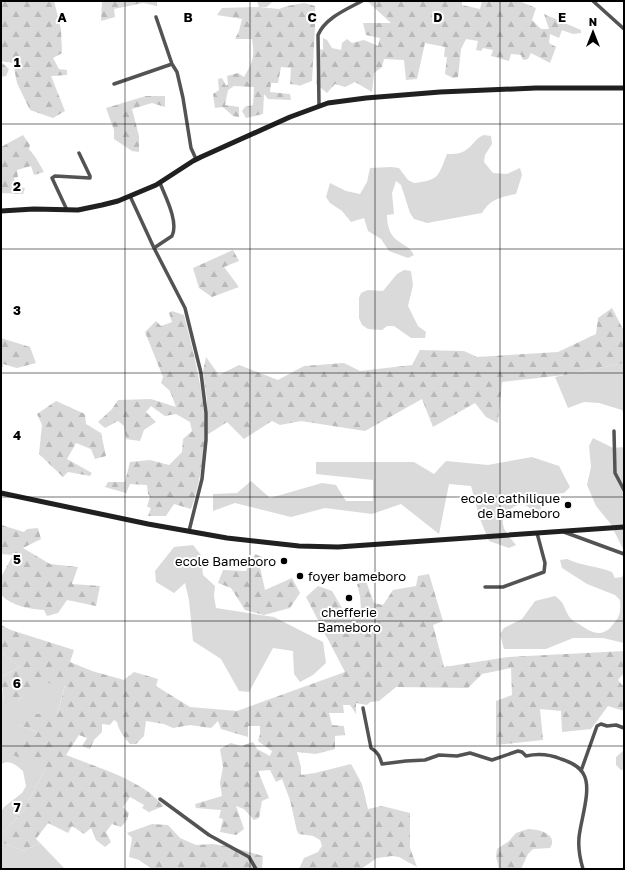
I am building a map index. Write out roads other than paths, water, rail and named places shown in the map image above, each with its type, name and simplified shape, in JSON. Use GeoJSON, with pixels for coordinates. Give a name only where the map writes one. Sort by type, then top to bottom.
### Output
{"type":"FeatureCollection","features":[{"type":"Feature","properties":{"kind":"street"},"geometry":{"type":"LineString","coordinates":[[319,105],[318,35],[320,29],[331,20],[362,1]]}},
{"type":"Feature","properties":{"kind":"street"},"geometry":{"type":"LineString","coordinates":[[593,1],[624,29]]}},
{"type":"Feature","properties":{"kind":"street"},"geometry":{"type":"LineString","coordinates":[[156,17],[172,64],[177,72],[191,148],[196,159]]}},
{"type":"Feature","properties":{"kind":"street"},"geometry":{"type":"LineString","coordinates":[[114,84],[172,64]]}},
{"type":"Feature","properties":{"kind":"street"},"geometry":{"type":"LineString","coordinates":[[1,211],[91,208],[118,201],[160,183],[196,159],[319,105],[366,98],[440,92],[536,88],[624,88]]}},
{"type":"Feature","properties":{"kind":"street"},"geometry":{"type":"LineString","coordinates":[[66,210],[52,178],[54,176],[90,178],[79,153]]}},
{"type":"Feature","properties":{"kind":"street"},"geometry":{"type":"LineString","coordinates":[[154,248],[172,236],[174,224],[173,216],[160,183]]}},
{"type":"Feature","properties":{"kind":"street"},"geometry":{"type":"LineString","coordinates":[[130,196],[154,248],[182,302],[186,312],[201,373],[205,398],[205,459],[189,531]]}},
{"type":"Feature","properties":{"kind":"street"},"geometry":{"type":"LineString","coordinates":[[614,431],[615,473],[624,490]]}},
{"type":"Feature","properties":{"kind":"street"},"geometry":{"type":"LineString","coordinates":[[1,493],[189,531],[267,543],[321,548],[624,527]]}},
{"type":"Feature","properties":{"kind":"street"},"geometry":{"type":"LineString","coordinates":[[562,532],[624,554]]}},
{"type":"Feature","properties":{"kind":"street"},"geometry":{"type":"LineString","coordinates":[[485,587],[503,587],[544,572],[545,563],[538,534]]}},
{"type":"Feature","properties":{"kind":"street"},"geometry":{"type":"LineString","coordinates":[[364,708],[371,748],[375,750],[382,764],[425,760],[439,755],[457,756],[470,754],[492,760],[518,751],[522,752],[526,756],[535,753],[549,754],[568,761],[581,771],[586,781],[579,840],[583,869]]}},
{"type":"Feature","properties":{"kind":"street"},"geometry":{"type":"LineString","coordinates":[[581,771],[597,726],[601,724],[610,727],[612,725],[624,728]]}},
{"type":"Feature","properties":{"kind":"street"},"geometry":{"type":"LineString","coordinates":[[160,799],[217,840],[249,856],[256,869]]}},
{"type":"Feature","properties":{"kind":"place","name":"ecole cathilique de Bameboro"},"geometry":{"type":"Point","coordinates":[568,505]}},
{"type":"Feature","properties":{"kind":"place","name":"ecole Bameboro"},"geometry":{"type":"Point","coordinates":[284,561]}},
{"type":"Feature","properties":{"kind":"place","name":"foyer bameboro"},"geometry":{"type":"Point","coordinates":[300,576]}},
{"type":"Feature","properties":{"kind":"place","name":"chefferie Bameboro"},"geometry":{"type":"Point","coordinates":[349,598]}}]}
